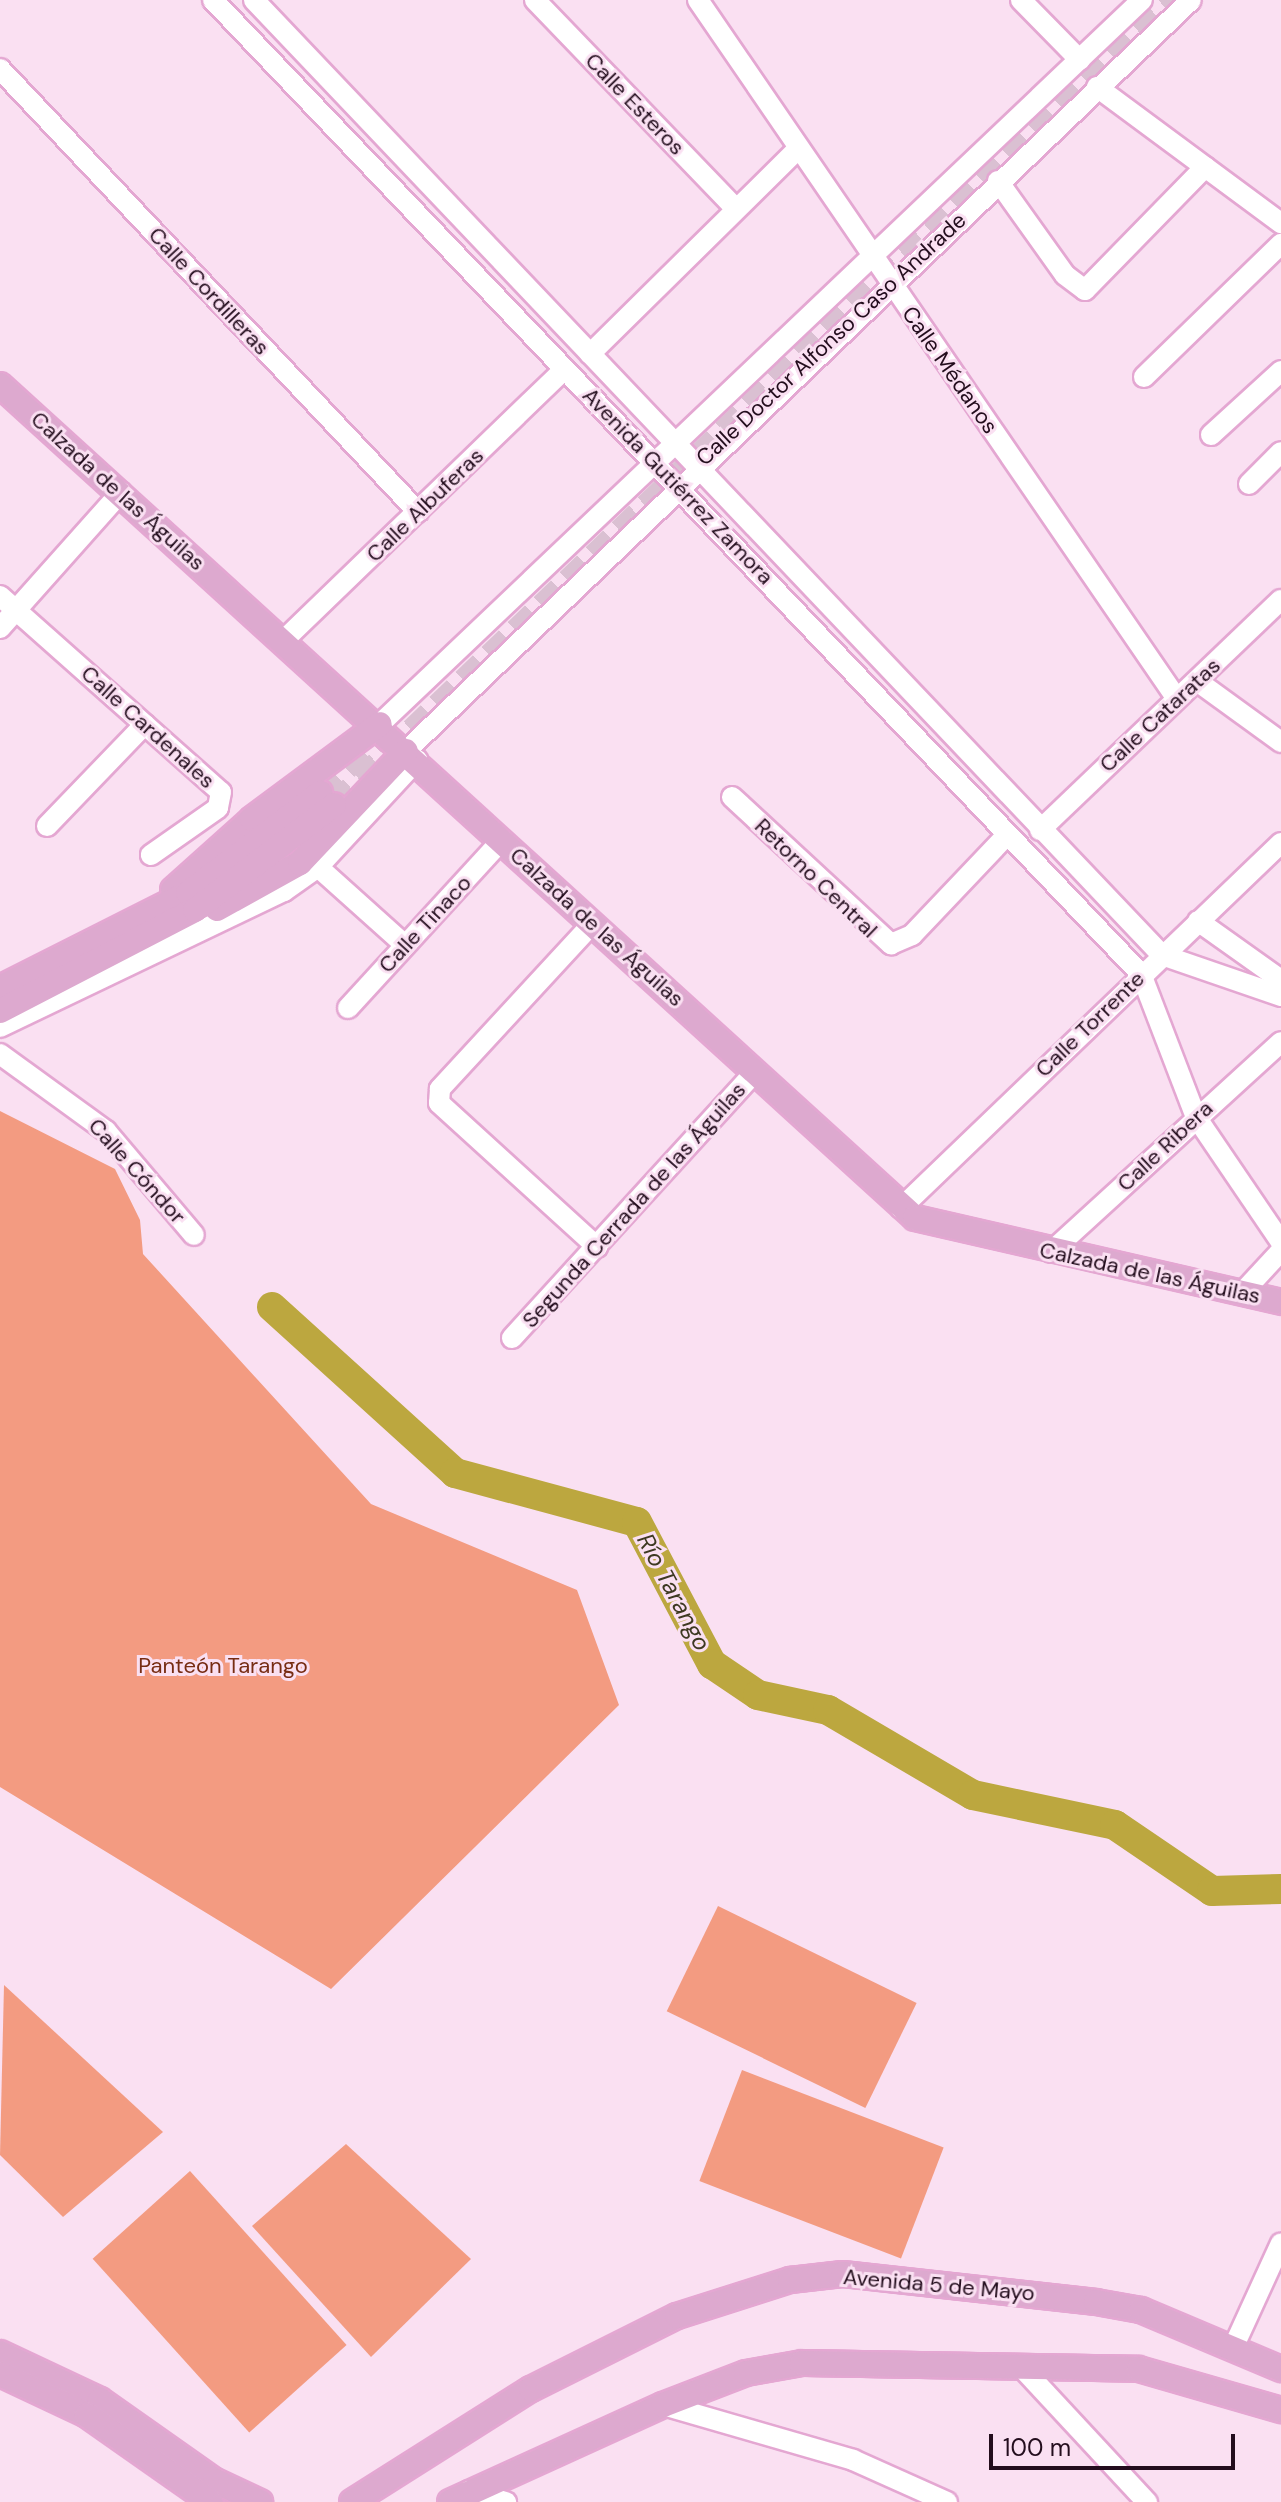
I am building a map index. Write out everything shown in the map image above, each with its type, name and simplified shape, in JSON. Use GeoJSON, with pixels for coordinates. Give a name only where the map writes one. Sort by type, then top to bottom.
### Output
{"type":"FeatureCollection","features":[{"type":"Feature","properties":{"kind":"main road","name":"Calzada de las Águilas"},"geometry":{"type":"LineString","coordinates":[[0,385],[380,724],[901,1208],[943,1228],[1281,1302]]}},
{"type":"Feature","properties":{"kind":"main road"},"geometry":{"type":"LineString","coordinates":[[0,1011],[136,929],[252,819],[380,724]]}},
{"type":"Feature","properties":{"kind":"main road"},"geometry":{"type":"LineString","coordinates":[[0,988],[136,929],[195,910],[216,909],[300,863],[412,755]]}},
{"type":"Feature","properties":{"kind":"main road"},"geometry":{"type":"LineString","coordinates":[[155,908],[237,862],[327,799],[195,910]]}},
{"type":"Feature","properties":{"kind":"main road","name":"Avenida 5 de Mayo"},"geometry":{"type":"LineString","coordinates":[[352,2502],[531,2389],[677,2316],[790,2280],[843,2274],[1096,2302],[1141,2310],[1281,2369]]}},
{"type":"Feature","properties":{"kind":"main road"},"geometry":{"type":"LineString","coordinates":[[0,2353],[100,2400],[215,2481],[260,2502]]}},
{"type":"Feature","properties":{"kind":"main road"},"geometry":{"type":"LineString","coordinates":[[429,2502],[460,2497],[663,2405],[746,2373],[802,2363],[1026,2372],[1167,2373],[1281,2410]]}},
{"type":"Feature","properties":{"kind":"main road"},"geometry":{"type":"LineString","coordinates":[[0,2374],[87,2415],[211,2502]]}},
{"type":"Feature","properties":{"kind":"street","name":"Avenida Gutiérrez Zamora"},"geometry":{"type":"LineString","coordinates":[[213,0],[565,369],[658,462],[1006,836],[1141,974]]}},
{"type":"Feature","properties":{"kind":"street","name":"Avenida Gutiérrez Zamora"},"geometry":{"type":"LineString","coordinates":[[254,0],[1162,955]]}},
{"type":"Feature","properties":{"kind":"street","name":"Calle Esteros"},"geometry":{"type":"LineString","coordinates":[[535,0],[735,208]]}},
{"type":"Feature","properties":{"kind":"street","name":"Calle Médanos"},"geometry":{"type":"LineString","coordinates":[[698,0],[1177,699]]}},
{"type":"Feature","properties":{"kind":"street"},"geometry":{"type":"LineString","coordinates":[[1021,0],[1080,60]]}},
{"type":"Feature","properties":{"kind":"street","name":"Calle Doctor Alfonso Caso Andrade"},"geometry":{"type":"LineString","coordinates":[[380,724],[678,445],[1142,0]]}},
{"type":"Feature","properties":{"kind":"street","name":"Calle Doctor Alfonso Caso Andrade"},"geometry":{"type":"LineString","coordinates":[[0,1027],[254,907],[318,867],[412,755],[678,484],[1191,0]]}},
{"type":"Feature","properties":{"kind":"street","name":"Calle Cordilleras"},"geometry":{"type":"LineString","coordinates":[[0,69],[418,512]]}},
{"type":"Feature","properties":{"kind":"street"},"geometry":{"type":"LineString","coordinates":[[1097,87],[1281,223]]}},
{"type":"Feature","properties":{"kind":"street"},"geometry":{"type":"LineString","coordinates":[[590,354],[798,149]]}},
{"type":"Feature","properties":{"kind":"street"},"geometry":{"type":"LineString","coordinates":[[998,181],[1065,275],[1085,290],[1205,167]]}},
{"type":"Feature","properties":{"kind":"street"},"geometry":{"type":"LineString","coordinates":[[1144,377],[1281,244]]}},
{"type":"Feature","properties":{"kind":"street","name":"Calle Albuferas"},"geometry":{"type":"LineString","coordinates":[[284,640],[565,369]]}},
{"type":"Feature","properties":{"kind":"street"},"geometry":{"type":"LineString","coordinates":[[1211,435],[1281,371]]}},
{"type":"Feature","properties":{"kind":"street"},"geometry":{"type":"LineString","coordinates":[[1249,484],[1281,452]]}},
{"type":"Feature","properties":{"kind":"street"},"geometry":{"type":"LineString","coordinates":[[0,628],[121,492]]}},
{"type":"Feature","properties":{"kind":"street","name":"Calle Cardenales"},"geometry":{"type":"LineString","coordinates":[[0,596],[216,785],[223,801],[151,855]]}},
{"type":"Feature","properties":{"kind":"street","name":"Calle Cataratas"},"geometry":{"type":"LineString","coordinates":[[1040,830],[1281,600]]}},
{"type":"Feature","properties":{"kind":"street"},"geometry":{"type":"LineString","coordinates":[[1197,681],[1281,742]]}},
{"type":"Feature","properties":{"kind":"street"},"geometry":{"type":"LineString","coordinates":[[47,826],[145,724]]}},
{"type":"Feature","properties":{"kind":"street"},"geometry":{"type":"LineString","coordinates":[[958,783],[979,763]]}},
{"type":"Feature","properties":{"kind":"street","name":"Retorno Central"},"geometry":{"type":"LineString","coordinates":[[732,797],[891,944],[912,935],[1006,836]]}},
{"type":"Feature","properties":{"kind":"street","name":"Calle Tinaco"},"geometry":{"type":"LineString","coordinates":[[348,1008],[502,840]]}},
{"type":"Feature","properties":{"kind":"street","name":"Calle Torrente"},"geometry":{"type":"LineString","coordinates":[[901,1208],[1141,974],[1281,843]]}},
{"type":"Feature","properties":{"kind":"street"},"geometry":{"type":"LineString","coordinates":[[318,867],[405,945]]}},
{"type":"Feature","properties":{"kind":"street"},"geometry":{"type":"LineString","coordinates":[[1198,921],[1281,980]]}},
{"type":"Feature","properties":{"kind":"street"},"geometry":{"type":"LineString","coordinates":[[593,923],[440,1089],[439,1103],[597,1247]]}},
{"type":"Feature","properties":{"kind":"street"},"geometry":{"type":"LineString","coordinates":[[1162,955],[1281,996]]}},
{"type":"Feature","properties":{"kind":"street"},"geometry":{"type":"LineString","coordinates":[[1141,974],[1196,1117],[1281,1242]]}},
{"type":"Feature","properties":{"kind":"street","name":"Calle Ribera"},"geometry":{"type":"LineString","coordinates":[[1051,1252],[1281,1042]]}},
{"type":"Feature","properties":{"kind":"street","name":"Calle Cóndor"},"geometry":{"type":"LineString","coordinates":[[0,1054],[106,1131],[194,1235]]}},
{"type":"Feature","properties":{"kind":"street","name":"Segunda Cerrada de las Águilas"},"geometry":{"type":"LineString","coordinates":[[512,1338],[755,1072]]}},
{"type":"Feature","properties":{"kind":"street"},"geometry":{"type":"LineString","coordinates":[[1243,1292],[1281,1251]]}},
{"type":"Feature","properties":{"kind":"street"},"geometry":{"type":"LineString","coordinates":[[1233,2348],[1281,2243]]}},
{"type":"Feature","properties":{"kind":"street"},"geometry":{"type":"LineString","coordinates":[[1026,2372],[1147,2502]]}},
{"type":"Feature","properties":{"kind":"street"},"geometry":{"type":"LineString","coordinates":[[663,2405],[853,2460],[947,2502]]}},
{"type":"Feature","properties":{"kind":"street"},"geometry":{"type":"LineString","coordinates":[[460,2497],[506,2502]]}},
{"type":"Feature","properties":{"kind":"green space","name":"Panteón Tarango"},"geometry":{"type":"Polygon","coordinates":[[[0,1111],[115,1169],[140,1220],[143,1254],[371,1504],[577,1590],[619,1705],[331,1989],[0,1787],[0,1111]]]}},
{"type":"Feature","properties":{"kind":"green space"},"geometry":{"type":"Polygon","coordinates":[[[718,1906],[917,2003],[865,2108],[667,2011],[718,1906]]]}},
{"type":"Feature","properties":{"kind":"green space"},"geometry":{"type":"Polygon","coordinates":[[[4,1985],[163,2132],[63,2217],[0,2155],[4,1985]]]}},
{"type":"Feature","properties":{"kind":"green space"},"geometry":{"type":"Polygon","coordinates":[[[742,2070],[944,2147],[901,2259],[699,2181],[742,2070]]]}},
{"type":"Feature","properties":{"kind":"green space"},"geometry":{"type":"Polygon","coordinates":[[[346,2144],[471,2259],[371,2357],[252,2226],[346,2144]]]}},
{"type":"Feature","properties":{"kind":"green space"},"geometry":{"type":"Polygon","coordinates":[[[190,2171],[347,2345],[249,2433],[93,2259],[190,2171]]]}},
{"type":"Feature","properties":{"kind":"waterway","name":"Río Tarango"},"geometry":{"type":"LineString","coordinates":[[272,1307],[455,1473],[637,1522],[712,1664],[758,1695],[828,1710],[973,1795],[1115,1825],[1212,1891],[1281,1889]]}},
{"type":"Feature","properties":{"kind":"tunnel"},"geometry":{"type":"LineString","coordinates":[[334,805],[1174,0]]}},
{"type":"Feature","properties":{"kind":"tunnel"},"geometry":{"type":"LineString","coordinates":[[320,793],[389,727]]}}]}
